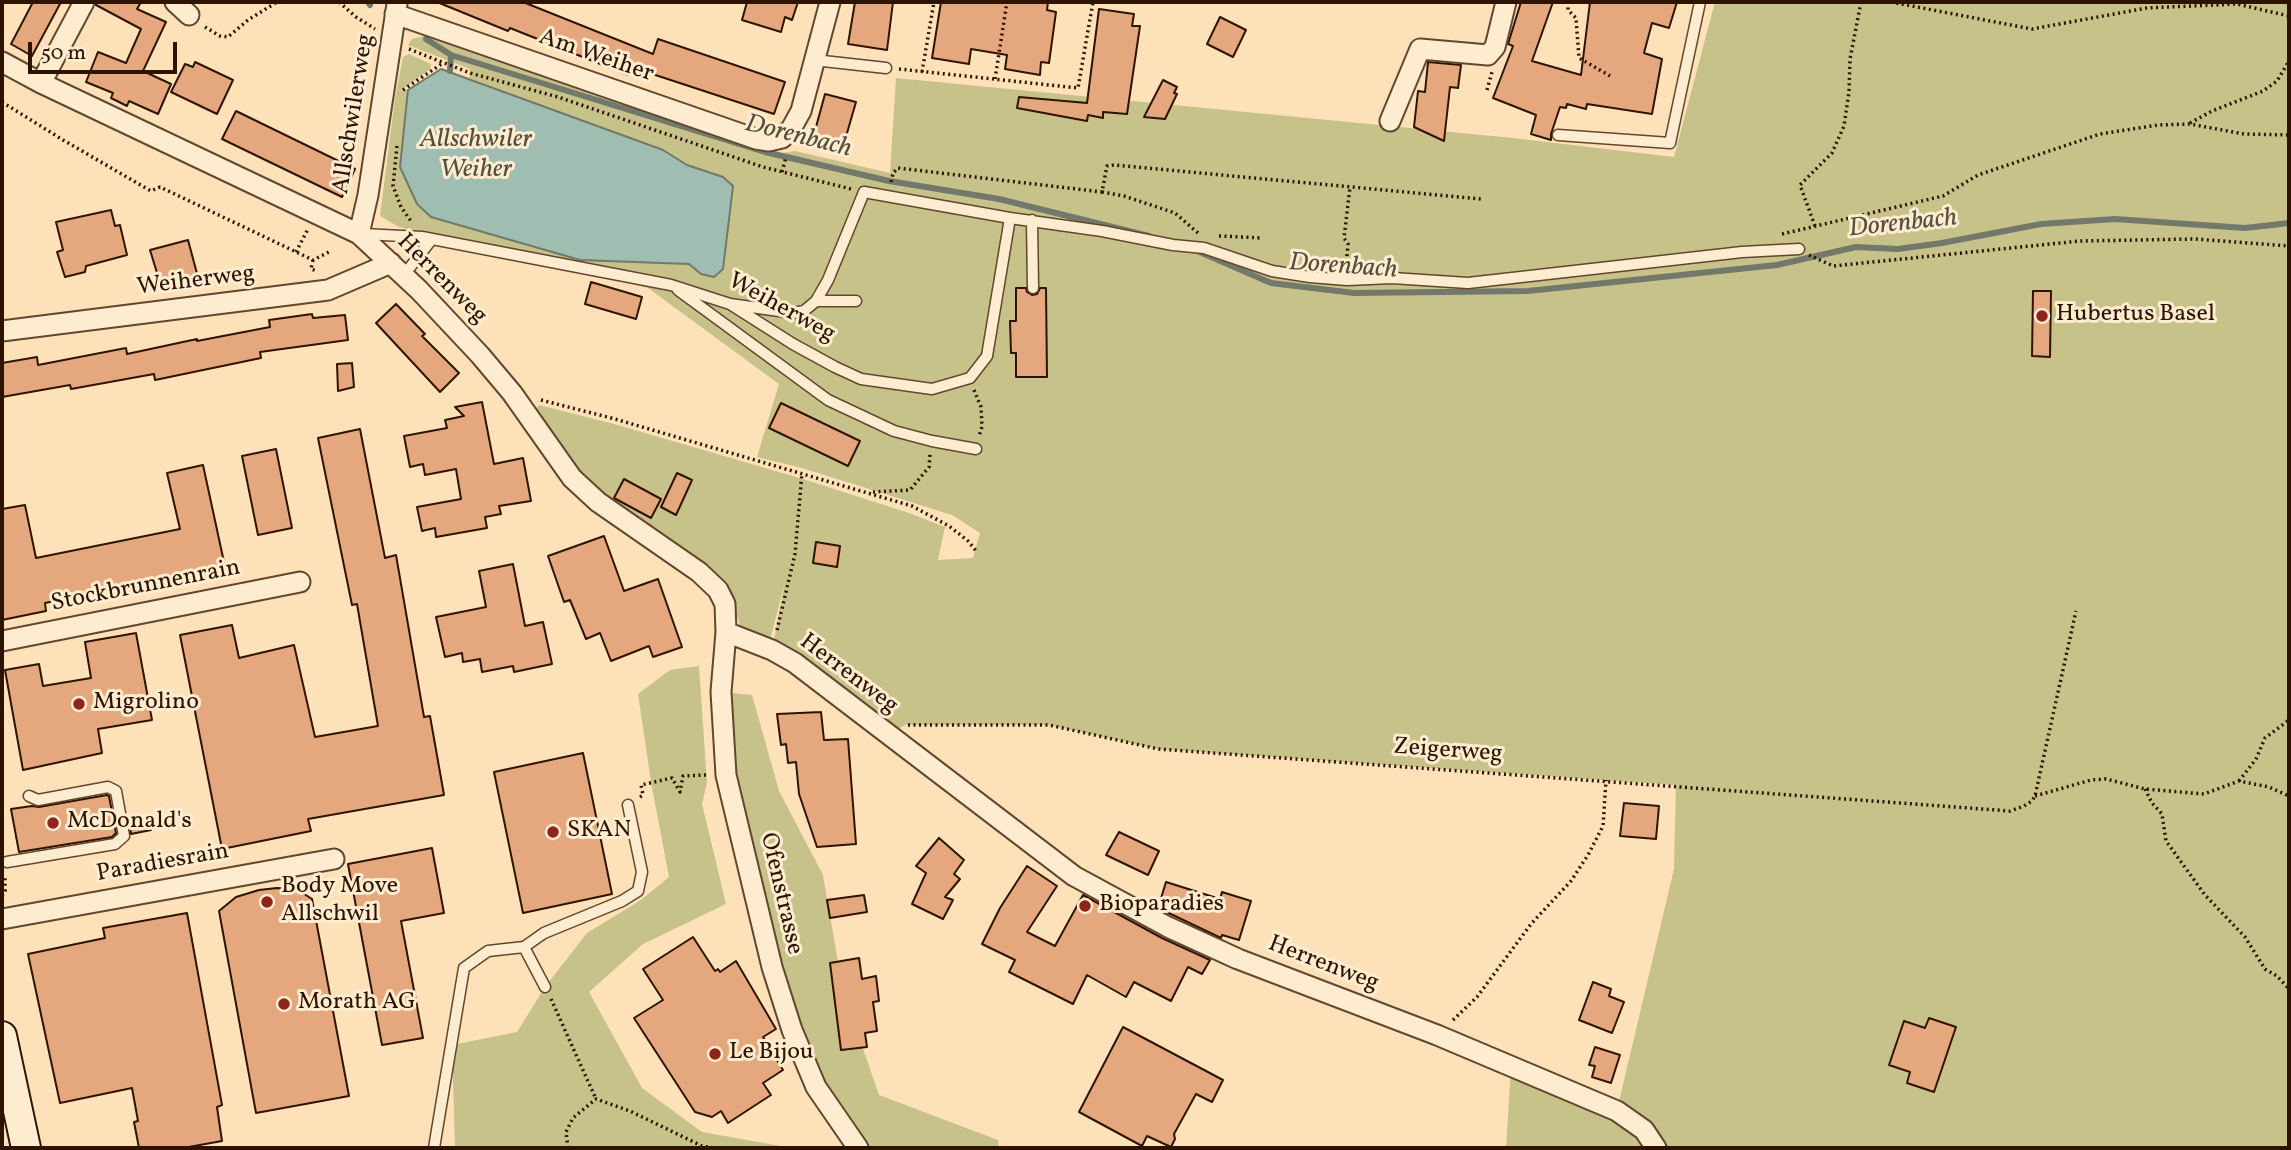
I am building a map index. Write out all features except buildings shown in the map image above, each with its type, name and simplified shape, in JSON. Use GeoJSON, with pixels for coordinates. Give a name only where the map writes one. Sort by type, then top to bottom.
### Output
{"type":"FeatureCollection","features":[{"type":"Feature","properties":{"kind":"street"},"geometry":{"type":"LineString","coordinates":[[41,83],[84,2]]}},
{"type":"Feature","properties":{"kind":"street"},"geometry":{"type":"LineString","coordinates":[[785,144],[801,111],[830,2]]}},
{"type":"Feature","properties":{"kind":"street"},"geometry":{"type":"LineString","coordinates":[[1390,121],[1420,49],[1488,55],[1495,47],[1506,2]]}},
{"type":"Feature","properties":{"kind":"street","name":"Am Weiher"},"geometry":{"type":"LineString","coordinates":[[396,8],[756,139],[785,144]]}},
{"type":"Feature","properties":{"kind":"street","name":"Allschwilerweg"},"geometry":{"type":"LineString","coordinates":[[359,234],[368,195],[396,8]]}},
{"type":"Feature","properties":{"kind":"street","name":"Herrenweg"},"geometry":{"type":"LineString","coordinates":[[2,62],[359,234],[398,269],[480,355],[512,393],[572,478],[598,502],[699,572],[718,590],[725,604],[726,632],[772,650],[795,663],[1074,876],[1168,927],[1238,959],[1437,1035],[1617,1111],[1644,1130],[1656,1148]]}},
{"type":"Feature","properties":{"kind":"street","name":"Weiherweg"},"geometry":{"type":"LineString","coordinates":[[2,331],[328,290],[398,269]]}},
{"type":"Feature","properties":{"kind":"street","name":"Stockbrunnenrain"},"geometry":{"type":"LineString","coordinates":[[2,641],[300,582]]}},
{"type":"Feature","properties":{"kind":"street","name":"Ofenstrasse"},"geometry":{"type":"LineString","coordinates":[[726,632],[721,692],[726,775],[772,967],[792,1030],[816,1087],[858,1148]]}},
{"type":"Feature","properties":{"kind":"street","name":"Paradiesrain"},"geometry":{"type":"LineString","coordinates":[[2,919],[334,859]]}},
{"type":"Feature","properties":{"kind":"street"},"geometry":{"type":"LineString","coordinates":[[2,1036],[26,1148]]}},
{"type":"Feature","properties":{"kind":"lane"},"geometry":{"type":"LineString","coordinates":[[1558,135],[1670,143],[1700,2]]}},
{"type":"Feature","properties":{"kind":"lane"},"geometry":{"type":"LineString","coordinates":[[814,60],[886,68]]}},
{"type":"Feature","properties":{"kind":"lane"},"geometry":{"type":"LineString","coordinates":[[730,304],[793,313],[804,311],[816,301],[828,280],[864,192],[1173,245],[1199,243],[1272,271],[1347,280],[1392,278],[1468,284],[1742,252],[1799,249]]}},
{"type":"Feature","properties":{"kind":"lane"},"geometry":{"type":"LineString","coordinates":[[970,378],[987,356],[1010,218]]}},
{"type":"Feature","properties":{"kind":"lane"},"geometry":{"type":"LineString","coordinates":[[1032,220],[1033,288]]}},
{"type":"Feature","properties":{"kind":"lane","name":"Weiherweg"},"geometry":{"type":"LineString","coordinates":[[359,234],[427,238],[671,285],[730,304],[793,344],[861,379],[932,390],[970,378]]}},
{"type":"Feature","properties":{"kind":"lane"},"geometry":{"type":"LineString","coordinates":[[398,269],[427,238]]}},
{"type":"Feature","properties":{"kind":"lane"},"geometry":{"type":"LineString","coordinates":[[671,285],[828,400],[894,431],[976,449]]}},
{"type":"Feature","properties":{"kind":"lane"},"geometry":{"type":"LineString","coordinates":[[816,301],[856,301]]}},
{"type":"Feature","properties":{"kind":"lane"},"geometry":{"type":"LineString","coordinates":[[7,862],[115,844],[124,836],[116,791],[108,787],[38,800],[29,796]]}},
{"type":"Feature","properties":{"kind":"lane"},"geometry":{"type":"LineString","coordinates":[[433,1148],[464,968],[488,951],[524,947],[544,933],[622,901],[638,891],[642,872],[628,805]]}},
{"type":"Feature","properties":{"kind":"lane"},"geometry":{"type":"LineString","coordinates":[[524,947],[545,987]]}},
{"type":"Feature","properties":{"kind":"path"},"geometry":{"type":"LineString","coordinates":[[182,8],[214,33],[228,37],[248,20],[277,2]]}},
{"type":"Feature","properties":{"kind":"path"},"geometry":{"type":"LineString","coordinates":[[339,2],[356,17],[383,34]]}},
{"type":"Feature","properties":{"kind":"path"},"geometry":{"type":"LineString","coordinates":[[922,72],[934,2]]}},
{"type":"Feature","properties":{"kind":"path"},"geometry":{"type":"LineString","coordinates":[[995,79],[1007,2]]}},
{"type":"Feature","properties":{"kind":"path"},"geometry":{"type":"LineString","coordinates":[[886,68],[1079,88],[1093,2]]}},
{"type":"Feature","properties":{"kind":"path"},"geometry":{"type":"LineString","coordinates":[[1568,2],[1568,10],[1576,18],[1580,58],[1610,76]]}},
{"type":"Feature","properties":{"kind":"path"},"geometry":{"type":"LineString","coordinates":[[1861,2],[1850,59],[1849,92],[1843,127],[1832,153],[1800,185],[1815,226],[1943,197],[1987,171],[2100,134],[2158,125],[2190,124],[2244,134],[2289,135]]}},
{"type":"Feature","properties":{"kind":"path"},"geometry":{"type":"LineString","coordinates":[[1891,2],[2032,29],[2147,8],[2237,4],[2289,16]]}},
{"type":"Feature","properties":{"kind":"path"},"geometry":{"type":"LineString","coordinates":[[403,46],[470,73],[558,97],[782,172],[864,192]]}},
{"type":"Feature","properties":{"kind":"path"},"geometry":{"type":"LineString","coordinates":[[2190,124],[2212,111],[2263,91],[2277,81],[2289,61]]}},
{"type":"Feature","properties":{"kind":"path"},"geometry":{"type":"LineString","coordinates":[[403,90],[443,63]]}},
{"type":"Feature","properties":{"kind":"path"},"geometry":{"type":"LineString","coordinates":[[2,102],[151,191],[160,187],[313,260],[329,252]]}},
{"type":"Feature","properties":{"kind":"path"},"geometry":{"type":"LineString","coordinates":[[782,172],[785,144]]}},
{"type":"Feature","properties":{"kind":"path"},"geometry":{"type":"LineString","coordinates":[[397,145],[393,186],[401,207],[427,238]]}},
{"type":"Feature","properties":{"kind":"path"},"geometry":{"type":"LineString","coordinates":[[1102,192],[1107,166],[1114,165],[1480,199]]}},
{"type":"Feature","properties":{"kind":"path"},"geometry":{"type":"LineString","coordinates":[[893,177],[898,168],[1102,192],[1124,196],[1175,213],[1199,243],[1262,238]]}},
{"type":"Feature","properties":{"kind":"path"},"geometry":{"type":"LineString","coordinates":[[1347,280],[1348,244],[1344,238],[1350,187]]}},
{"type":"Feature","properties":{"kind":"path"},"geometry":{"type":"LineString","coordinates":[[1820,260],[1833,266],[2080,241],[2195,239],[2289,246]]}},
{"type":"Feature","properties":{"kind":"path"},"geometry":{"type":"LineString","coordinates":[[970,378],[981,407],[982,426],[976,449]]}},
{"type":"Feature","properties":{"kind":"path"},"geometry":{"type":"LineString","coordinates":[[512,393],[615,419],[912,506],[939,519],[968,541],[977,552]]}},
{"type":"Feature","properties":{"kind":"path"},"geometry":{"type":"LineString","coordinates":[[871,492],[910,490],[929,467],[932,441]]}},
{"type":"Feature","properties":{"kind":"path"},"geometry":{"type":"LineString","coordinates":[[772,650],[795,554],[802,473]]}},
{"type":"Feature","properties":{"kind":"path"},"geometry":{"type":"LineString","coordinates":[[2076,611],[2035,796],[2091,780],[2106,779],[2145,789],[2204,794],[2239,780],[2256,760],[2265,738],[2289,720]]}},
{"type":"Feature","properties":{"kind":"path","name":"Zeigerweg"},"geometry":{"type":"LineString","coordinates":[[888,735],[905,725],[1049,725],[1158,749],[1606,780],[1920,806],[2010,811],[2032,802],[2035,796]]}},
{"type":"Feature","properties":{"kind":"path"},"geometry":{"type":"LineString","coordinates":[[628,805],[643,795],[641,785],[672,778],[680,792],[683,776],[726,775]]}},
{"type":"Feature","properties":{"kind":"path"},"geometry":{"type":"LineString","coordinates":[[1437,1035],[1477,997],[1531,924],[1571,881],[1603,826],[1606,780]]}},
{"type":"Feature","properties":{"kind":"path"},"geometry":{"type":"LineString","coordinates":[[2239,780],[2269,787],[2289,796]]}},
{"type":"Feature","properties":{"kind":"path"},"geometry":{"type":"LineString","coordinates":[[2145,789],[2162,814],[2166,841],[2205,895],[2245,937],[2265,969],[2289,989]]}},
{"type":"Feature","properties":{"kind":"path"},"geometry":{"type":"LineString","coordinates":[[2,896],[5,891],[3,882],[7,862]]}},
{"type":"Feature","properties":{"kind":"path"},"geometry":{"type":"LineString","coordinates":[[545,987],[596,1099],[630,1111],[702,1146],[714,1148]]}},
{"type":"Feature","properties":{"kind":"path"},"geometry":{"type":"LineString","coordinates":[[568,1148],[566,1132],[573,1118],[596,1099]]}},
{"type":"Feature","properties":{"kind":"shaded area"},"geometry":{"type":"Polygon","coordinates":[[[1715,2],[2289,2],[2289,1148],[1506,1148],[1511,1068],[1617,1110],[1674,869],[1676,785],[1158,749],[1049,725],[905,725],[888,735],[772,650],[785,582],[769,644],[740,626],[731,597],[607,501],[579,472],[535,410],[539,405],[614,424],[909,513],[945,527],[938,560],[973,558],[980,533],[952,515],[802,468],[757,457],[779,384],[648,288],[399,227],[380,216],[395,98],[403,57],[409,54],[431,64],[430,69],[403,89],[408,90],[400,167],[580,260],[689,264],[701,274],[723,177],[687,165],[663,150],[469,78],[470,69],[408,45],[412,39],[424,36],[428,31],[567,83],[780,153],[795,151],[890,173],[896,78],[1513,138],[1674,157],[1715,2]],[[1016,288],[1016,321],[1010,322],[1011,353],[1016,353],[1016,377],[1047,376],[1046,288],[1016,288]]]}},
{"type":"Feature","properties":{"kind":"shaded area"},"geometry":{"type":"Polygon","coordinates":[[[699,666],[707,783],[702,804],[726,904],[643,944],[589,992],[642,1088],[702,1132],[792,1148],[455,1148],[452,1045],[517,1032],[545,987],[587,933],[641,900],[669,877],[638,694],[670,670],[699,666]]]}},
{"type":"Feature","properties":{"kind":"shaded area"},"geometry":{"type":"Polygon","coordinates":[[[721,692],[752,695],[779,791],[823,875],[843,991],[879,1095],[998,1140],[999,1148],[858,1148],[816,1087],[755,894],[721,692]]]}},
{"type":"Feature","properties":{"kind":"water","name":"Allschwiler Weiher"},"geometry":{"type":"Polygon","coordinates":[[[441,69],[663,150],[687,165],[723,177],[733,186],[723,269],[714,277],[701,274],[689,264],[580,260],[431,217],[417,204],[400,167],[408,90],[441,69]]]}},
{"type":"Feature","properties":{"kind":"waterway","name":"Dorenbach"},"geometry":{"type":"LineString","coordinates":[[426,39],[451,55],[765,152],[889,181],[999,199],[1149,236]]}},
{"type":"Feature","properties":{"kind":"waterway"},"geometry":{"type":"LineString","coordinates":[[450,71],[451,55]]}},
{"type":"Feature","properties":{"kind":"waterway","name":"Dorenbach"},"geometry":{"type":"LineString","coordinates":[[1195,250],[1271,283],[1354,293],[1528,291],[1777,265],[1856,247],[1898,249],[2041,224],[2115,219],[2245,228],[2289,223]]}},
{"type":"Feature","properties":{"kind":"place","name":"Hubertus Basel"},"geometry":{"type":"Point","coordinates":[2042,316]}},
{"type":"Feature","properties":{"kind":"place","name":"Migrolino"},"geometry":{"type":"Point","coordinates":[79,704]}},
{"type":"Feature","properties":{"kind":"place","name":"McDonald's"},"geometry":{"type":"Point","coordinates":[53,823]}},
{"type":"Feature","properties":{"kind":"place","name":"SKAN"},"geometry":{"type":"Point","coordinates":[553,832]}},
{"type":"Feature","properties":{"kind":"place","name":"Body Move Allschwil"},"geometry":{"type":"Point","coordinates":[267,902]}},
{"type":"Feature","properties":{"kind":"place","name":"Bioparadies"},"geometry":{"type":"Point","coordinates":[1085,906]}},
{"type":"Feature","properties":{"kind":"place","name":"Morath AG"},"geometry":{"type":"Point","coordinates":[284,1004]}},
{"type":"Feature","properties":{"kind":"place","name":"Le Bijou"},"geometry":{"type":"Point","coordinates":[715,1054]}}]}
